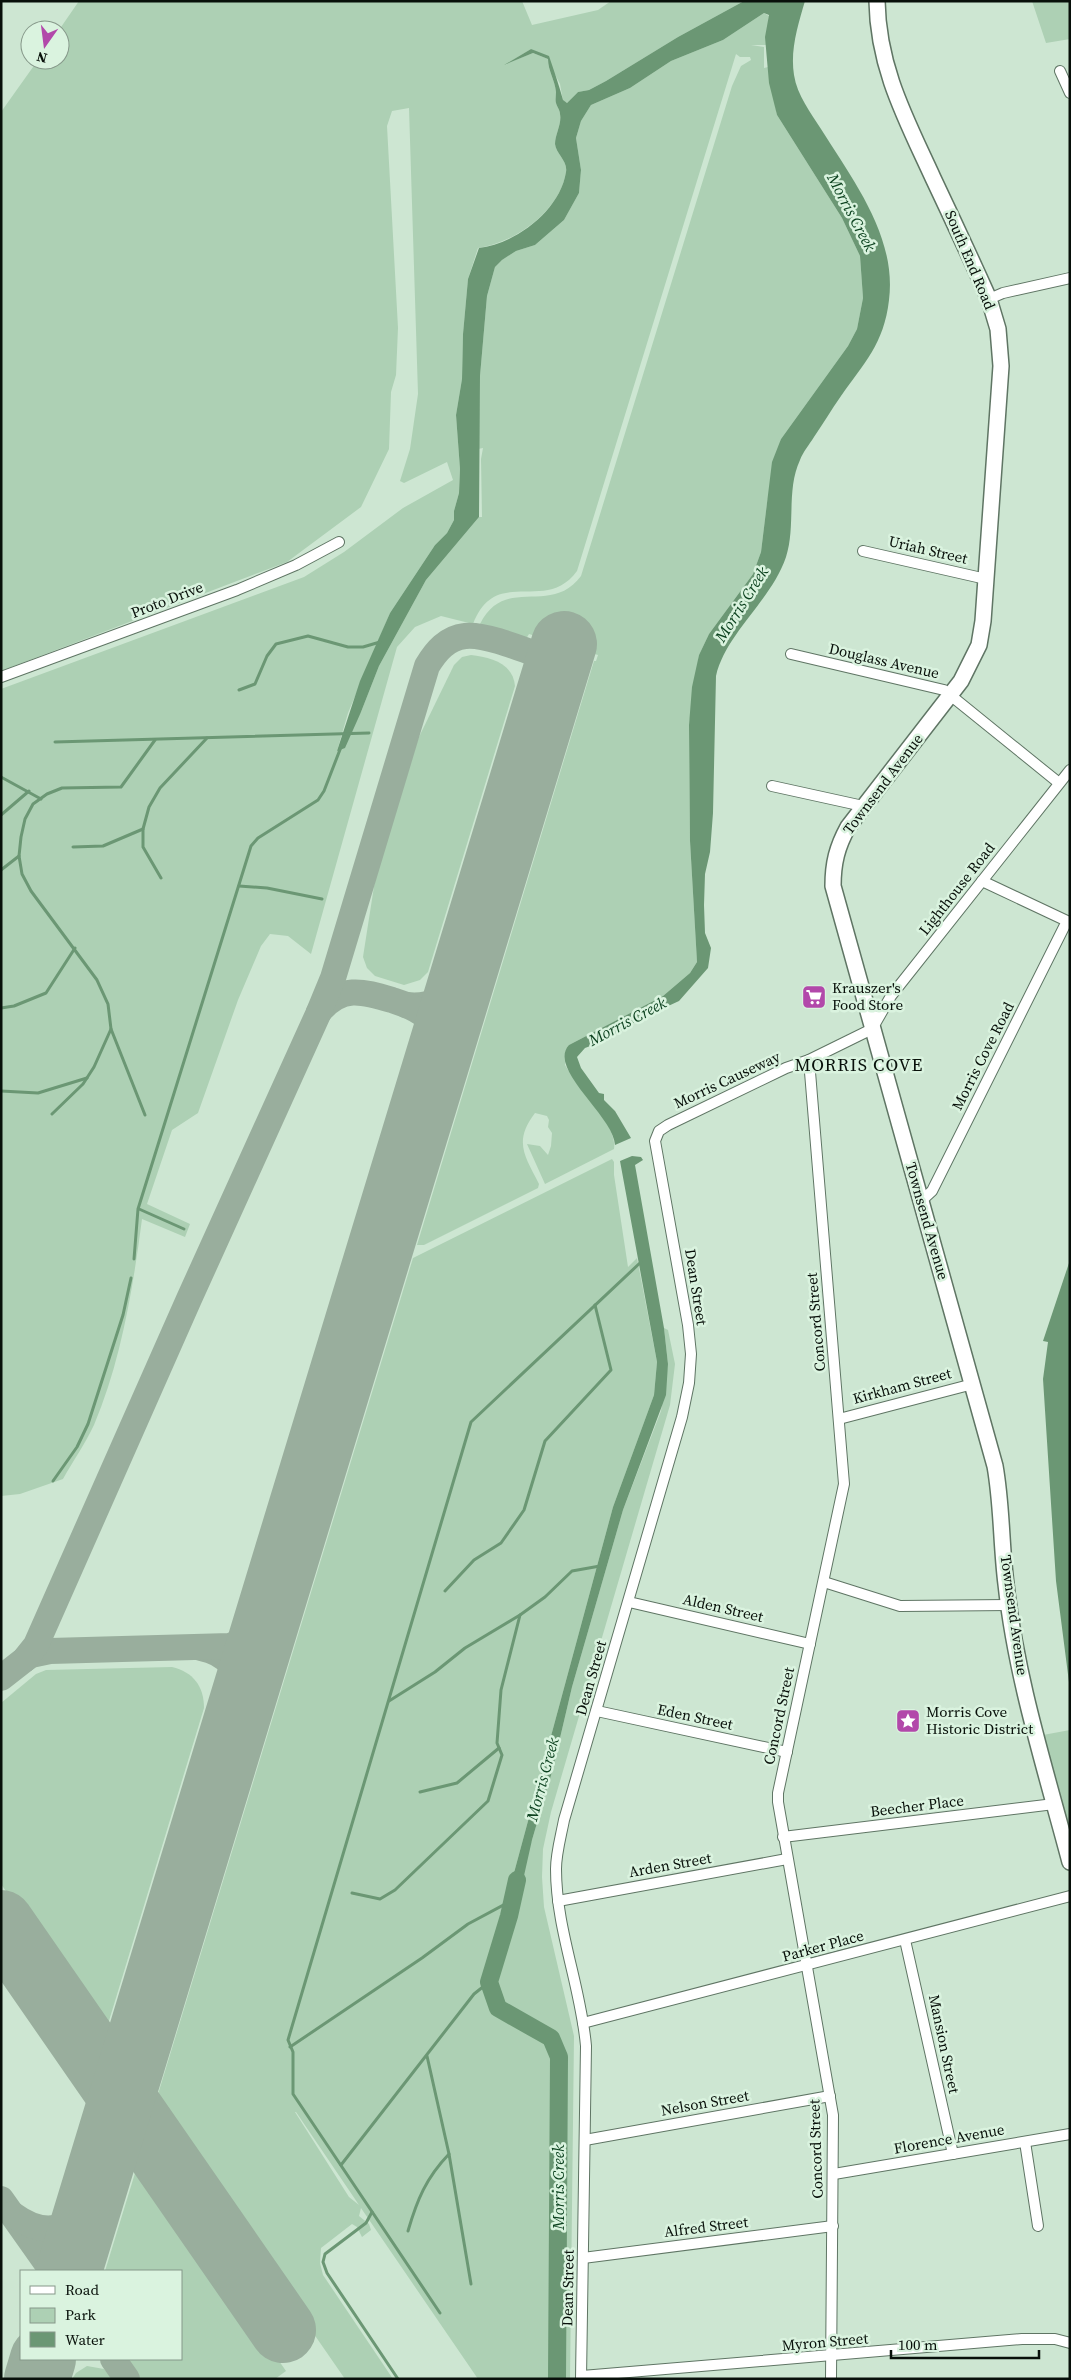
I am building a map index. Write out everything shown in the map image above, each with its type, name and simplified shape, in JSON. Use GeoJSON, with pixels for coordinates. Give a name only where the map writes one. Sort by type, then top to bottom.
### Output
{"type":"FeatureCollection","features":[{"type":"Feature","properties":{"kind":"main road","name":"South End Road"},"geometry":{"type":"LineString","coordinates":[[877,1],[877,26],[883,58],[894,90],[990,299],[998,329],[1001,366],[983,622]]}},
{"type":"Feature","properties":{"kind":"main road","name":"Townsend Avenue"},"geometry":{"type":"LineString","coordinates":[[983,622],[979,645],[970,666],[950,697],[848,827],[837,849],[833,866],[833,886],[973,1384],[999,1486],[1009,1605],[1026,1691],[1070,1862]]}},
{"type":"Feature","properties":{"kind":"street"},"geometry":{"type":"LineString","coordinates":[[1060,71],[1070,93]]}},
{"type":"Feature","properties":{"kind":"street"},"geometry":{"type":"LineString","coordinates":[[990,299],[1003,294],[1070,278]]}},
{"type":"Feature","properties":{"kind":"street","name":"Proto Drive"},"geometry":{"type":"LineString","coordinates":[[1,677],[237,590],[296,565],[339,542]]}},
{"type":"Feature","properties":{"kind":"street","name":"Uriah Street"},"geometry":{"type":"LineString","coordinates":[[863,550],[986,579]]}},
{"type":"Feature","properties":{"kind":"street","name":"Douglass Avenue"},"geometry":{"type":"LineString","coordinates":[[791,654],[944,690],[950,697],[1059,783]]}},
{"type":"Feature","properties":{"kind":"street","name":"Lighthouse Road"},"geometry":{"type":"LineString","coordinates":[[872,1029],[892,996],[1059,783],[1069,773]]}},
{"type":"Feature","properties":{"kind":"street"},"geometry":{"type":"LineString","coordinates":[[772,786],[863,806]]}},
{"type":"Feature","properties":{"kind":"street","name":"Morris Cove Road"},"geometry":{"type":"LineString","coordinates":[[922,1201],[932,1191],[1067,921],[982,881]]}},
{"type":"Feature","properties":{"kind":"street","name":"Morris Causeway"},"geometry":{"type":"LineString","coordinates":[[655,1141],[659,1131],[668,1125],[872,1029]]}},
{"type":"Feature","properties":{"kind":"street","name":"Concord Street"},"geometry":{"type":"LineString","coordinates":[[809,1060],[844,1484],[778,1793],[783,1837],[830,2096],[834,2138],[831,2379]]}},
{"type":"Feature","properties":{"kind":"street","name":"Dean Street"},"geometry":{"type":"LineString","coordinates":[[582,2377],[586,2060],[583,2023],[558,1901],[557,1858],[564,1820],[682,1417],[689,1383],[691,1354],[676,1252],[655,1141]]}},
{"type":"Feature","properties":{"kind":"street","name":"Kirkham Street"},"geometry":{"type":"LineString","coordinates":[[839,1418],[973,1384]]}},
{"type":"Feature","properties":{"kind":"street"},"geometry":{"type":"LineString","coordinates":[[824,1582],[900,1606],[1009,1605]]}},
{"type":"Feature","properties":{"kind":"street","name":"Alden Street"},"geometry":{"type":"LineString","coordinates":[[629,1602],[810,1644]]}},
{"type":"Feature","properties":{"kind":"street","name":"Eden Street"},"geometry":{"type":"LineString","coordinates":[[597,1711],[787,1752]]}},
{"type":"Feature","properties":{"kind":"street","name":"Beecher Place"},"geometry":{"type":"LineString","coordinates":[[783,1837],[1054,1804]]}},
{"type":"Feature","properties":{"kind":"street","name":"Arden Street"},"geometry":{"type":"LineString","coordinates":[[558,1901],[787,1859]]}},
{"type":"Feature","properties":{"kind":"street","name":"Parker Place"},"geometry":{"type":"LineString","coordinates":[[583,2023],[1070,1896]]}},
{"type":"Feature","properties":{"kind":"street","name":"Mansion Street"},"geometry":{"type":"LineString","coordinates":[[905,1940],[953,2154]]}},
{"type":"Feature","properties":{"kind":"street","name":"Nelson Street"},"geometry":{"type":"LineString","coordinates":[[585,2140],[830,2096]]}},
{"type":"Feature","properties":{"kind":"street","name":"Florence Avenue"},"geometry":{"type":"LineString","coordinates":[[834,2174],[1070,2134]]}},
{"type":"Feature","properties":{"kind":"street"},"geometry":{"type":"LineString","coordinates":[[1025,2142],[1038,2226]]}},
{"type":"Feature","properties":{"kind":"street","name":"Alfred Street"},"geometry":{"type":"LineString","coordinates":[[583,2258],[833,2226]]}},
{"type":"Feature","properties":{"kind":"street","name":"Myron Street"},"geometry":{"type":"LineString","coordinates":[[582,2377],[1022,2339],[1070,2342]]}},
{"type":"Feature","properties":{"kind":"green space"},"geometry":{"type":"Polygon","coordinates":[[[79,1],[522,1],[532,25],[598,10],[611,1],[744,1],[678,37],[606,81],[589,90],[578,92],[567,103],[563,101],[560,84],[551,67],[550,60],[531,49],[508,63],[533,53],[548,59],[556,92],[556,102],[560,111],[555,144],[565,164],[566,172],[555,200],[534,223],[507,240],[478,248],[468,279],[463,334],[462,379],[456,415],[460,469],[459,493],[454,511],[454,520],[447,533],[435,545],[390,613],[348,713],[337,751],[361,712],[379,666],[426,580],[479,517],[482,517],[481,459],[483,448],[478,449],[480,376],[487,296],[495,267],[516,251],[535,245],[564,220],[579,193],[581,170],[576,138],[581,121],[591,105],[630,88],[671,61],[723,40],[764,13],[769,16],[766,45],[751,45],[764,47],[764,68],[768,67],[777,115],[842,218],[860,256],[863,298],[857,329],[848,346],[781,439],[767,503],[761,552],[753,574],[709,634],[699,655],[689,725],[690,841],[697,962],[690,973],[663,996],[569,1045],[565,1065],[596,1106],[610,1129],[614,1139],[614,1149],[545,1184],[527,1144],[540,1146],[548,1155],[552,1133],[548,1127],[549,1120],[547,1116],[535,1113],[524,1132],[523,1141],[526,1157],[539,1184],[538,1188],[424,1245],[417,1245],[594,661],[596,661],[598,655],[529,634],[526,639],[480,624],[490,609],[502,601],[556,594],[569,588],[581,576],[732,86],[741,66],[751,60],[750,57],[740,57],[736,54],[577,571],[564,583],[550,589],[508,592],[494,597],[483,606],[473,624],[441,616],[415,627],[397,647],[311,954],[288,936],[270,934],[261,946],[238,1000],[198,1113],[172,1130],[147,1204],[190,1224],[185,1237],[142,1219],[130,1298],[119,1350],[112,1376],[94,1425],[63,1479],[20,1494],[1,1496],[1,689],[304,577],[344,552],[403,508],[453,480],[447,462],[404,483],[400,481],[410,449],[418,394],[409,108],[392,111],[387,126],[398,328],[396,375],[391,392],[389,449],[361,507],[287,562],[1,671],[1,112],[31,70],[70,70],[70,20],[66,20],[79,1]]]}},
{"type":"Feature","properties":{"kind":"green space"},"geometry":{"type":"Polygon","coordinates":[[[1032,1],[1070,1],[1070,39],[1046,43],[1032,1]]]}},
{"type":"Feature","properties":{"kind":"green space"},"geometry":{"type":"Polygon","coordinates":[[[471,655],[486,657],[505,667],[510,672],[515,686],[428,972],[420,980],[404,985],[375,976],[367,968],[363,957],[375,880],[418,739],[454,665],[462,657],[471,655]]]}},
{"type":"Feature","properties":{"kind":"green space"},"geometry":{"type":"Polygon","coordinates":[[[612,1159],[614,1162],[614,1175],[628,1267],[637,1258],[657,1362],[654,1395],[613,1507],[508,1895],[532,1840],[552,1772],[572,1687],[623,1510],[661,1411],[668,1364],[664,1328],[668,1330],[675,1364],[670,1405],[551,1812],[543,1849],[544,1907],[574,2036],[570,2379],[478,2379],[361,2208],[359,2216],[369,2224],[371,2230],[362,2237],[357,2227],[352,2224],[321,2248],[320,2263],[323,2275],[393,2379],[345,2379],[155,2104],[413,1258],[612,1159]],[[296,2112],[349,2197],[359,2205],[296,2112]]]}},
{"type":"Feature","properties":{"kind":"green space"},"geometry":{"type":"Polygon","coordinates":[[[172,1667],[186,1672],[196,1681],[202,1693],[204,1708],[105,2034],[1,1884],[1,1703],[36,1674],[46,1670],[172,1667]]]}},
{"type":"Feature","properties":{"kind":"green space"},"geometry":{"type":"Polygon","coordinates":[[[1070,1730],[1070,1837],[1043,1735],[1070,1730]]]}},
{"type":"Feature","properties":{"kind":"green space"},"geometry":{"type":"Polygon","coordinates":[[[139,2160],[286,2371],[275,2379],[140,2379],[127,2360],[182,2360],[182,2270],[105,2270],[139,2160]]]}},
{"type":"Feature","properties":{"kind":"green space"},"geometry":{"type":"Polygon","coordinates":[[[87,2366],[104,2369],[113,2379],[72,2379],[76,2373],[87,2366]]]}},
{"type":"Feature","properties":{"kind":"water"},"geometry":{"type":"Polygon","coordinates":[[[744,1],[805,1],[797,28],[793,56],[794,75],[798,90],[870,210],[886,254],[890,277],[889,300],[883,329],[872,352],[804,451],[800,460],[793,483],[789,545],[779,573],[729,645],[721,660],[716,676],[713,813],[710,852],[705,874],[704,905],[705,933],[711,948],[708,968],[679,1001],[638,1020],[606,1040],[585,1048],[577,1057],[581,1068],[599,1093],[604,1094],[604,1100],[615,1111],[631,1138],[615,1145],[612,1133],[574,1080],[567,1067],[565,1055],[569,1045],[663,996],[690,973],[697,962],[690,841],[689,725],[692,687],[699,655],[709,634],[753,574],[761,552],[772,462],[781,439],[848,346],[857,329],[863,298],[860,256],[842,218],[777,115],[769,83],[765,37],[769,15],[764,13],[723,40],[671,61],[630,88],[591,105],[581,121],[576,138],[581,170],[579,193],[564,220],[535,245],[516,251],[495,267],[487,296],[480,376],[479,517],[426,580],[379,666],[345,748],[337,751],[360,681],[390,613],[435,545],[447,533],[454,520],[454,511],[459,493],[460,469],[456,415],[462,379],[463,334],[468,279],[479,248],[507,240],[534,223],[555,200],[566,172],[565,164],[555,144],[560,111],[556,102],[556,92],[548,59],[533,53],[504,65],[531,49],[549,56],[563,100],[567,103],[578,92],[589,90],[606,81],[678,37],[744,1]]]}},
{"type":"Feature","properties":{"kind":"water"},"geometry":{"type":"Polygon","coordinates":[[[632,1156],[641,1157],[643,1160],[635,1165],[664,1328],[668,1364],[666,1395],[623,1510],[572,1687],[552,1772],[532,1840],[519,1898],[511,1901],[508,1895],[613,1507],[654,1395],[657,1362],[620,1161],[632,1156]]]}},
{"type":"Feature","properties":{"kind":"water"},"geometry":{"type":"Polygon","coordinates":[[[1070,1260],[1070,1690],[1056,1581],[1043,1379],[1048,1342],[1043,1341],[1070,1260]]]}},
{"type":"Feature","properties":{"kind":"waterway"},"geometry":{"type":"LineString","coordinates":[[239,690],[255,684],[267,656],[276,644],[308,636],[348,647],[363,647],[380,642]]}},
{"type":"Feature","properties":{"kind":"waterway"},"geometry":{"type":"LineString","coordinates":[[55,742],[369,733]]}},
{"type":"Feature","properties":{"kind":"waterway"},"geometry":{"type":"LineString","coordinates":[[161,878],[143,847],[143,829],[149,807],[160,788],[207,738]]}},
{"type":"Feature","properties":{"kind":"waterway"},"geometry":{"type":"LineString","coordinates":[[52,1114],[83,1084],[94,1067],[111,1029],[108,1004],[97,980],[31,891],[22,874],[19,856],[25,819],[33,804],[47,794],[62,788],[121,787],[155,740]]}},
{"type":"Feature","properties":{"kind":"waterway"},"geometry":{"type":"LineString","coordinates":[[134,1259],[138,1209],[251,846],[258,838],[318,800],[324,791],[341,747]]}},
{"type":"Feature","properties":{"kind":"waterway"},"geometry":{"type":"LineString","coordinates":[[1,777],[41,799]]}},
{"type":"Feature","properties":{"kind":"waterway"},"geometry":{"type":"LineString","coordinates":[[1,815],[29,791]]}},
{"type":"Feature","properties":{"kind":"waterway"},"geometry":{"type":"LineString","coordinates":[[73,847],[103,846],[143,829]]}},
{"type":"Feature","properties":{"kind":"waterway"},"geometry":{"type":"LineString","coordinates":[[1,870],[19,856]]}},
{"type":"Feature","properties":{"kind":"waterway"},"geometry":{"type":"LineString","coordinates":[[239,886],[267,888],[322,899]]}},
{"type":"Feature","properties":{"kind":"waterway"},"geometry":{"type":"LineString","coordinates":[[1,1008],[14,1006],[46,993],[75,948]]}},
{"type":"Feature","properties":{"kind":"waterway"},"geometry":{"type":"LineString","coordinates":[[111,1029],[145,1115]]}},
{"type":"Feature","properties":{"kind":"waterway"},"geometry":{"type":"LineString","coordinates":[[1,1091],[38,1093],[87,1078]]}},
{"type":"Feature","properties":{"kind":"waterway"},"geometry":{"type":"LineString","coordinates":[[139,1209],[184,1229]]}},
{"type":"Feature","properties":{"kind":"waterway"},"geometry":{"type":"LineString","coordinates":[[440,2313],[293,2094],[293,2052],[288,2040],[471,1422],[641,1262]]}},
{"type":"Feature","properties":{"kind":"waterway"},"geometry":{"type":"LineString","coordinates":[[53,1481],[77,1447],[88,1424],[123,1315],[131,1278]]}},
{"type":"Feature","properties":{"kind":"waterway"},"geometry":{"type":"LineString","coordinates":[[445,1591],[474,1560],[501,1543],[524,1510],[545,1441],[611,1370],[595,1305]]}},
{"type":"Feature","properties":{"kind":"waterway"},"geometry":{"type":"LineString","coordinates":[[389,1701],[435,1672],[465,1648],[520,1615],[545,1597],[572,1571],[600,1566]]}},
{"type":"Feature","properties":{"kind":"waterway"},"geometry":{"type":"LineString","coordinates":[[352,1893],[380,1899],[395,1890],[488,1801],[502,1755],[497,1743],[501,1690],[520,1615]]}},
{"type":"Feature","properties":{"kind":"waterway"},"geometry":{"type":"LineString","coordinates":[[420,1792],[457,1783],[499,1748]]}},
{"type":"Feature","properties":{"kind":"waterway","name":"Morris Creek"},"geometry":{"type":"LineString","coordinates":[[517,1880],[509,1916],[489,1982],[498,2008],[551,2038],[559,2057],[557,2379]]}},
{"type":"Feature","properties":{"kind":"waterway"},"geometry":{"type":"LineString","coordinates":[[290,2047],[422,1958],[468,1924],[511,1901]]}},
{"type":"Feature","properties":{"kind":"waterway"},"geometry":{"type":"LineString","coordinates":[[341,2165],[474,1994],[489,1982]]}},
{"type":"Feature","properties":{"kind":"waterway"},"geometry":{"type":"LineString","coordinates":[[427,2056],[449,2154],[471,2284]]}},
{"type":"Feature","properties":{"kind":"waterway"},"geometry":{"type":"LineString","coordinates":[[408,2231],[423,2190],[434,2172],[449,2154]]}},
{"type":"Feature","properties":{"kind":"waterway"},"geometry":{"type":"LineString","coordinates":[[372,2212],[366,2223],[325,2254],[323,2262],[327,2273],[398,2379]]}},
{"type":"Feature","properties":{"kind":"taxiway"},"geometry":{"type":"LineString","coordinates":[[1,1678],[24,1660],[36,1645],[189,1299],[319,1012],[333,978],[427,666],[434,655],[447,642],[465,636],[498,641],[558,662]]}},
{"type":"Feature","properties":{"kind":"taxiway"},"geometry":{"type":"LineString","coordinates":[[406,1005],[423,1005],[438,1000],[450,992],[462,979]]}},
{"type":"Feature","properties":{"kind":"taxiway"},"geometry":{"type":"LineString","coordinates":[[319,1012],[335,997],[352,992],[371,994],[406,1005],[422,1014],[429,1021],[440,1053]]}},
{"type":"Feature","properties":{"kind":"taxiway"},"geometry":{"type":"LineString","coordinates":[[24,1660],[31,1655],[50,1651],[230,1646],[249,1639],[268,1618]]}},
{"type":"Feature","properties":{"kind":"taxiway"},"geometry":{"type":"LineString","coordinates":[[201,1648],[220,1655],[232,1666],[239,1681],[243,1700]]}},
{"type":"Feature","properties":{"kind":"taxiway"},"geometry":{"type":"LineString","coordinates":[[12,2214],[24,2222],[35,2226],[56,2228],[74,2218],[91,2198]]}},
{"type":"Feature","properties":{"kind":"taxiway"},"geometry":{"type":"LineString","coordinates":[[1,2199],[51,2270]]}},
{"type":"Feature","properties":{"kind":"taxiway"},"geometry":{"type":"LineString","coordinates":[[37,2377],[52,2360]]}},
{"type":"Feature","properties":{"kind":"taxiway"},"geometry":{"type":"LineString","coordinates":[[114,2360],[127,2379]]}},
{"type":"Feature","properties":{"kind":"runway"},"geometry":{"type":"LineString","coordinates":[[69,2270],[564,644]]}},
{"type":"Feature","properties":{"kind":"runway"},"geometry":{"type":"LineString","coordinates":[[1,1923],[283,2330]]}},
{"type":"Feature","properties":{"kind":"runway"},"geometry":{"type":"LineString","coordinates":[[37,2379],[43,2360]]}},
{"type":"Feature","properties":{"kind":"place","name":"Krauszer's Food Store"},"geometry":{"type":"Point","coordinates":[814,997]}},
{"type":"Feature","properties":{"kind":"place","name":"Morris Cove Historic District"},"geometry":{"type":"Point","coordinates":[908,1721]}},
{"type":"Feature","properties":{"kind":"district","name":"MORRIS COVE"},"geometry":{"type":"Point","coordinates":[859,1065]}}]}
